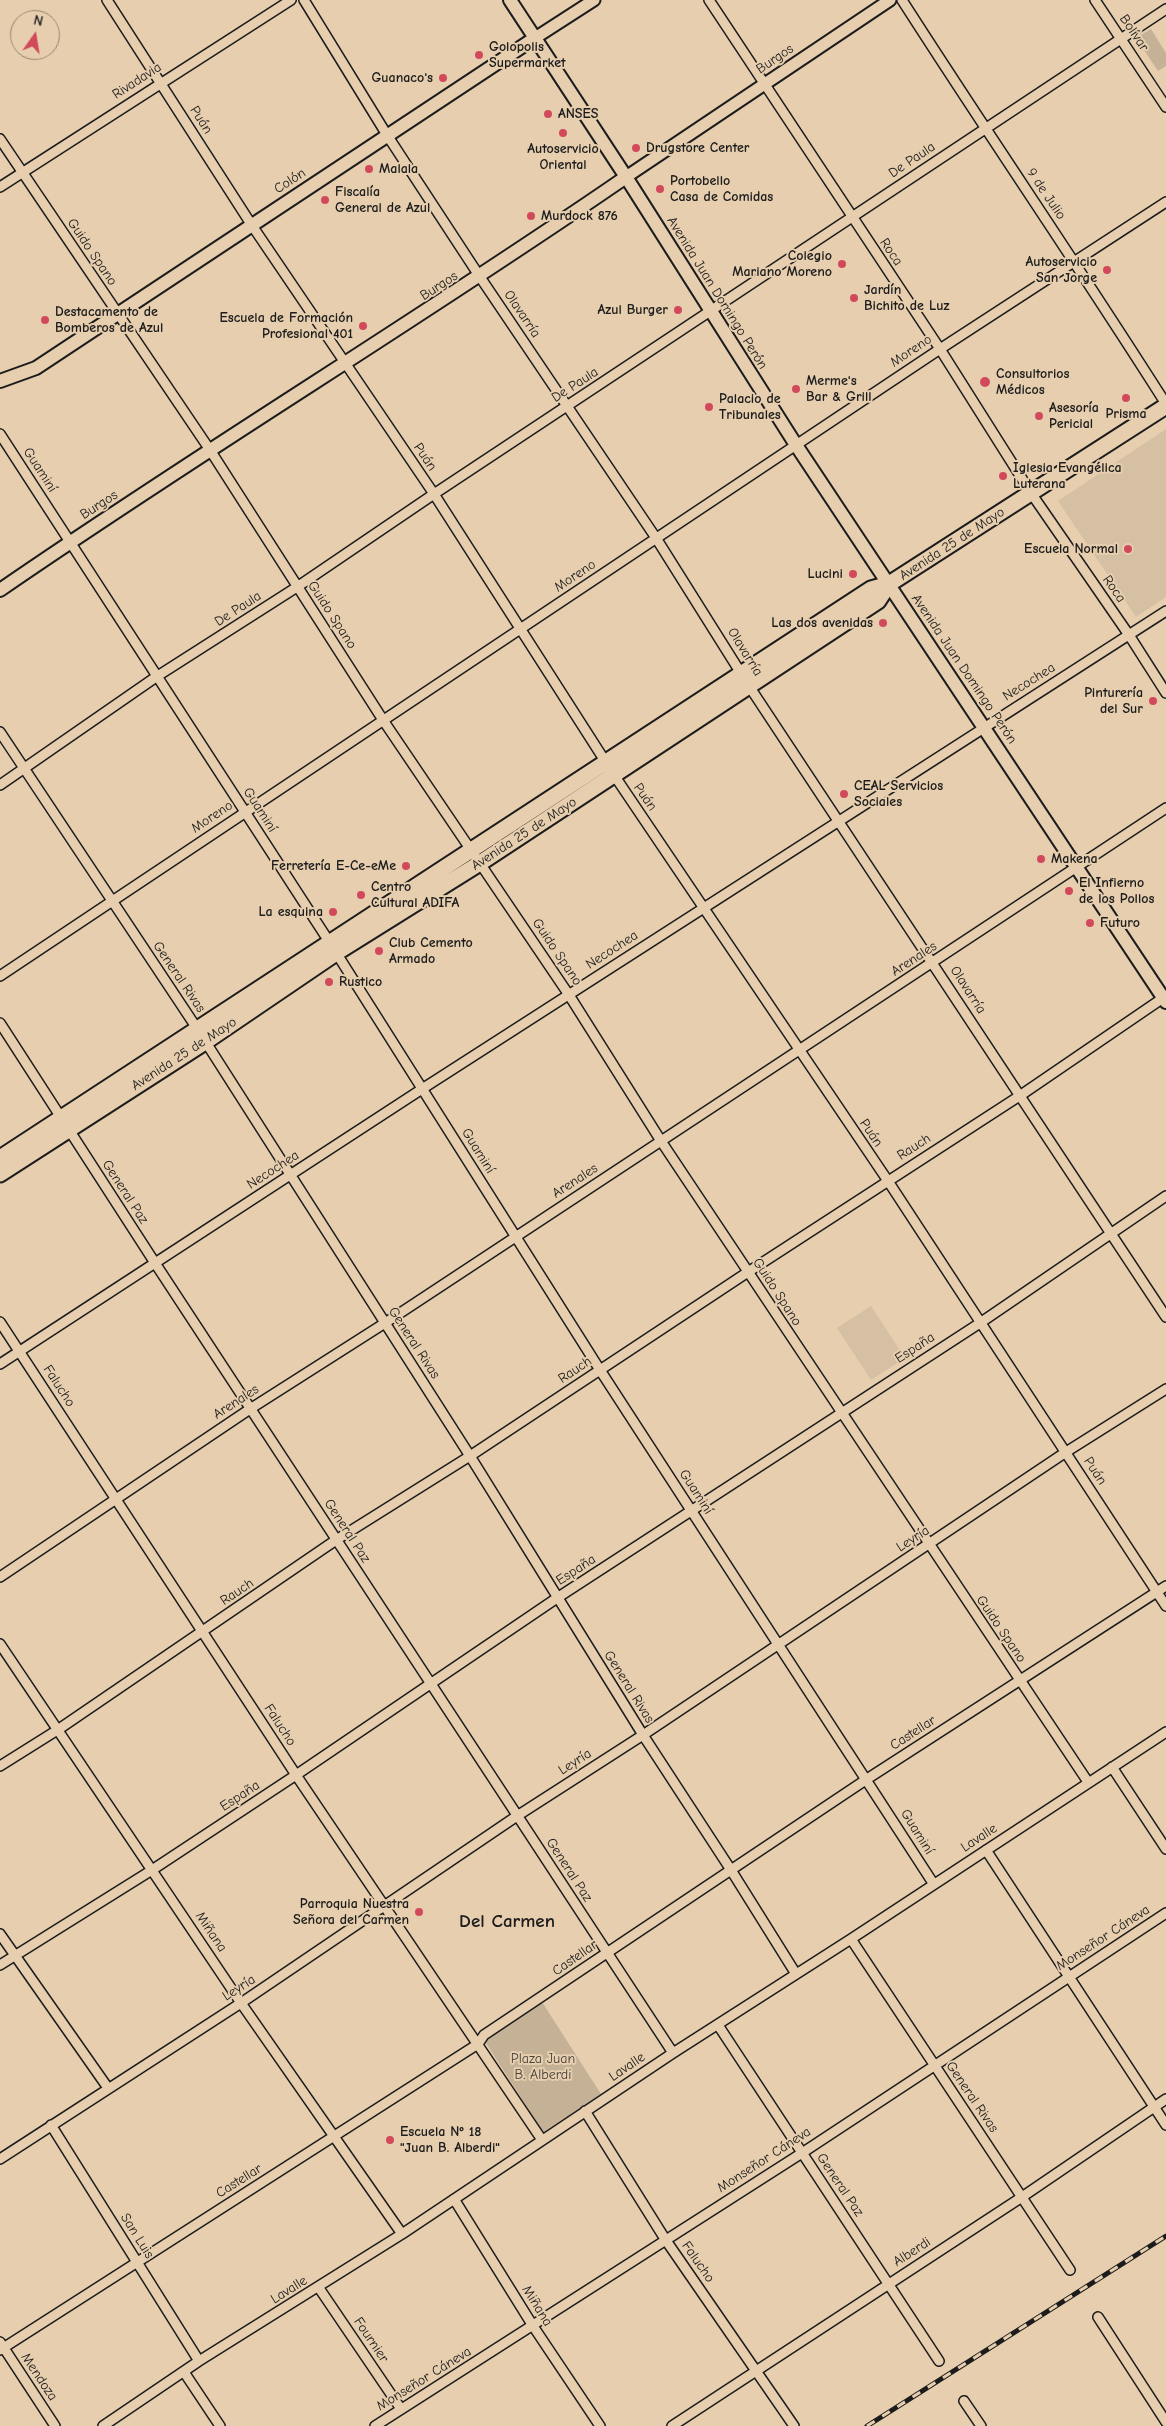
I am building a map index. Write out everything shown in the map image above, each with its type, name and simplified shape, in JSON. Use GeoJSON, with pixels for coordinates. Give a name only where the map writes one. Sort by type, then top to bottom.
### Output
{"type":"FeatureCollection","features":[{"type":"Feature","properties":{"kind":"main road","name":"Avenida Juan Domingo Perón"},"geometry":{"type":"LineString","coordinates":[[510,0],[796,445],[1165,998]]}},
{"type":"Feature","properties":{"kind":"main road","name":"Colón"},"geometry":{"type":"LineString","coordinates":[[0,382],[36,368],[251,224],[535,38]]}},
{"type":"Feature","properties":{"kind":"main road","name":"Burgos"},"geometry":{"type":"LineString","coordinates":[[0,590],[69,542],[210,450],[480,277],[626,178]]}},
{"type":"Feature","properties":{"kind":"main road","name":"Avenida 25 de Mayo"},"geometry":{"type":"LineString","coordinates":[[0,1158],[65,1123],[202,1036],[333,948],[476,857],[746,680],[871,589],[889,584],[1166,405]]}},
{"type":"Feature","properties":{"kind":"main road","name":"Avenida 25 de Mayo"},"geometry":{"type":"LineString","coordinates":[[0,1174],[65,1123]]}},
{"type":"Feature","properties":{"kind":"street","name":"Puán"},"geometry":{"type":"LineString","coordinates":[[107,0],[251,224],[434,494],[610,769],[888,1181],[1166,1606]]}},
{"type":"Feature","properties":{"kind":"street","name":"Rivadavia"},"geometry":{"type":"LineString","coordinates":[[0,187],[291,0]]}},
{"type":"Feature","properties":{"kind":"street","name":"Olavarría"},"geometry":{"type":"LineString","coordinates":[[304,0],[387,135],[656,538],[746,680],[1166,1317]]}},
{"type":"Feature","properties":{"kind":"street","name":"Colón"},"geometry":{"type":"LineString","coordinates":[[535,38],[594,0]]}},
{"type":"Feature","properties":{"kind":"street","name":"Roca"},"geometry":{"type":"LineString","coordinates":[[709,0],[940,349],[1032,493],[1129,635],[1166,693]]}},
{"type":"Feature","properties":{"kind":"street","name":"Burgos"},"geometry":{"type":"LineString","coordinates":[[626,178],[890,0]]}},
{"type":"Feature","properties":{"kind":"street","name":"9 de Julio"},"geometry":{"type":"LineString","coordinates":[[902,0],[984,128],[1076,261],[1166,405]]}},
{"type":"Feature","properties":{"kind":"street","name":"Bolívar"},"geometry":{"type":"LineString","coordinates":[[1095,0],[1166,107]]}},
{"type":"Feature","properties":{"kind":"street","name":"De Paula"},"geometry":{"type":"LineString","coordinates":[[0,785],[156,677],[297,587],[984,128],[1166,9]]}},
{"type":"Feature","properties":{"kind":"street","name":"Guido Spano"},"geometry":{"type":"LineString","coordinates":[[0,139],[210,450],[383,720],[569,995],[661,1141],[928,1546],[1088,1782]]}},
{"type":"Feature","properties":{"kind":"street","name":"Moreno"},"geometry":{"type":"LineString","coordinates":[[0,976],[244,811],[940,349],[1166,202]]}},
{"type":"Feature","properties":{"kind":"street","name":"Guaminí"},"geometry":{"type":"LineString","coordinates":[[0,434],[333,948],[600,1370],[933,1883]]}},
{"type":"Feature","properties":{"kind":"street","name":"Necochea"},"geometry":{"type":"LineString","coordinates":[[0,1364],[422,1089],[1166,611]]}},
{"type":"Feature","properties":{"kind":"street","name":"General Rivas"},"geometry":{"type":"LineString","coordinates":[[0,732],[202,1036],[470,1456],[643,1735],[796,1974]]}},
{"type":"Feature","properties":{"kind":"street","name":"Arenales"},"geometry":{"type":"LineString","coordinates":[[0,1577],[250,1409],[385,1323],[934,963],[1076,866],[1166,808]]}},
{"type":"Feature","properties":{"kind":"street","name":"Rauch"},"geometry":{"type":"LineString","coordinates":[[0,1766],[59,1729],[336,1540],[470,1456],[748,1272],[1021,1095],[1165,998]]}},
{"type":"Feature","properties":{"kind":"street","name":"General Paz"},"geometry":{"type":"LineString","coordinates":[[0,1023],[250,1409],[673,2053]]}},
{"type":"Feature","properties":{"kind":"street","name":"España"},"geometry":{"type":"LineString","coordinates":[[0,1965],[152,1870],[557,1598],[840,1412],[980,1323],[1166,1196]]}},
{"type":"Feature","properties":{"kind":"street","name":"Falucho"},"geometry":{"type":"LineString","coordinates":[[0,1322],[296,1775],[542,2140]]}},
{"type":"Feature","properties":{"kind":"street","name":"Leyría"},"geometry":{"type":"LineString","coordinates":[[0,2159],[241,2003],[517,1816],[643,1735],[1066,1452],[1166,1389]]}},
{"type":"Feature","properties":{"kind":"street","name":"Castellar"},"geometry":{"type":"LineString","coordinates":[[1,2347],[335,2137],[478,2044],[484,2035],[607,1952],[867,1779],[1166,1586]]}},
{"type":"Feature","properties":{"kind":"street","name":"Miñana"},"geometry":{"type":"LineString","coordinates":[[0,1644],[59,1729],[241,2003],[402,2234]]}},
{"type":"Feature","properties":{"kind":"street","name":"Lavalle"},"geometry":{"type":"LineString","coordinates":[[103,2426],[199,2361],[402,2234],[673,2053],[718,2026],[933,1883],[1166,1732]]}},
{"type":"Feature","properties":{"kind":"street"},"geometry":{"type":"LineString","coordinates":[[1112,1767],[1166,1848]]}},
{"type":"Feature","properties":{"kind":"street"},"geometry":{"type":"LineString","coordinates":[[986,1850],[1166,2125]]}},
{"type":"Feature","properties":{"kind":"street","name":"Monseñor Cáneva"},"geometry":{"type":"LineString","coordinates":[[375,2426],[534,2326],[1166,1913]]}},
{"type":"Feature","properties":{"kind":"street"},"geometry":{"type":"LineString","coordinates":[[0,1934],[108,2088]]}},
{"type":"Feature","properties":{"kind":"street","name":"General Rivas"},"geometry":{"type":"LineString","coordinates":[[851,1939],[1070,2270]]}},
{"type":"Feature","properties":{"kind":"street","name":"General Paz"},"geometry":{"type":"LineString","coordinates":[[718,2026],[940,2361]]}},
{"type":"Feature","properties":{"kind":"street","name":"Alberdi"},"geometry":{"type":"LineString","coordinates":[[672,2426],[756,2369],[1022,2197],[1166,2099]]}},
{"type":"Feature","properties":{"kind":"street","name":"Falucho"},"geometry":{"type":"LineString","coordinates":[[585,2111],[665,2239],[794,2426]]}},
{"type":"Feature","properties":{"kind":"street","name":"San Luis"},"geometry":{"type":"LineString","coordinates":[[51,2125],[199,2361]]}},
{"type":"Feature","properties":{"kind":"street","name":"Miñana"},"geometry":{"type":"LineString","coordinates":[[454,2199],[600,2426]]}},
{"type":"Feature","properties":{"kind":"street","name":"Fournier"},"geometry":{"type":"LineString","coordinates":[[318,2288],[401,2409]]}},
{"type":"Feature","properties":{"kind":"street"},"geometry":{"type":"LineString","coordinates":[[1098,2317],[1166,2422]]}},
{"type":"Feature","properties":{"kind":"street","name":"Mendoza"},"geometry":{"type":"LineString","coordinates":[[1,2347],[55,2426]]}},
{"type":"Feature","properties":{"kind":"street"},"geometry":{"type":"LineString","coordinates":[[184,2372],[220,2426]]}},
{"type":"Feature","properties":{"kind":"street"},"geometry":{"type":"LineString","coordinates":[[964,2401],[980,2426]]}},
{"type":"Feature","properties":{"kind":"shaded area","name":"Escuela Normal"},"geometry":{"type":"Polygon","coordinates":[[[1166,429],[1166,597],[1136,617],[1058,501],[1166,429]]]}},
{"type":"Feature","properties":{"kind":"shaded area"},"geometry":{"type":"Polygon","coordinates":[[[871,1306],[905,1358],[871,1380],[837,1328],[871,1306]]]}},
{"type":"Feature","properties":{"kind":"green space"},"geometry":{"type":"Polygon","coordinates":[[[1151,29],[1166,53],[1166,66],[1158,71],[1136,38],[1151,29]]]}},
{"type":"Feature","properties":{"kind":"green space","name":"Plaza Juan B. Alberdi"},"geometry":{"type":"Polygon","coordinates":[[[542,2002],[601,2094],[543,2132],[484,2040],[542,2002]]]}},
{"type":"Feature","properties":{"kind":"railway"},"geometry":{"type":"LineString","coordinates":[[867,2426],[1166,2236]]}},
{"type":"Feature","properties":{"kind":"place","name":"Golopolis Supermarket"},"geometry":{"type":"Point","coordinates":[479,55]}},
{"type":"Feature","properties":{"kind":"place","name":"Guanaco's"},"geometry":{"type":"Point","coordinates":[443,78]}},
{"type":"Feature","properties":{"kind":"place","name":"ANSES"},"geometry":{"type":"Point","coordinates":[548,114]}},
{"type":"Feature","properties":{"kind":"place","name":"Autoservicio Oriental"},"geometry":{"type":"Point","coordinates":[563,133]}},
{"type":"Feature","properties":{"kind":"place","name":"Drugstore Center"},"geometry":{"type":"Point","coordinates":[636,148]}},
{"type":"Feature","properties":{"kind":"place","name":"Malala"},"geometry":{"type":"Point","coordinates":[369,169]}},
{"type":"Feature","properties":{"kind":"place","name":"Portobello Casa de Comidas"},"geometry":{"type":"Point","coordinates":[660,189]}},
{"type":"Feature","properties":{"kind":"place","name":"Fiscalía General de Azul"},"geometry":{"type":"Point","coordinates":[325,200]}},
{"type":"Feature","properties":{"kind":"place","name":"Murdock 876"},"geometry":{"type":"Point","coordinates":[531,216]}},
{"type":"Feature","properties":{"kind":"place","name":"Colegio Mariano Moreno"},"geometry":{"type":"Point","coordinates":[842,264]}},
{"type":"Feature","properties":{"kind":"place","name":"Autoservicio San Jorge"},"geometry":{"type":"Point","coordinates":[1107,270]}},
{"type":"Feature","properties":{"kind":"place","name":"Jardín Bichito de Luz"},"geometry":{"type":"Point","coordinates":[854,298]}},
{"type":"Feature","properties":{"kind":"place","name":"Azul Burger"},"geometry":{"type":"Point","coordinates":[678,310]}},
{"type":"Feature","properties":{"kind":"place","name":"Destacamento de Bomberos de Azul"},"geometry":{"type":"Point","coordinates":[45,320]}},
{"type":"Feature","properties":{"kind":"place","name":"Escuela de Formación Profesional 401"},"geometry":{"type":"Point","coordinates":[363,326]}},
{"type":"Feature","properties":{"kind":"place","name":"Consultorios Médicos"},"geometry":{"type":"Point","coordinates":[985,382]}},
{"type":"Feature","properties":{"kind":"place","name":"Merme's Bar & Grill"},"geometry":{"type":"Point","coordinates":[796,389]}},
{"type":"Feature","properties":{"kind":"place","name":"Prisma"},"geometry":{"type":"Point","coordinates":[1126,398]}},
{"type":"Feature","properties":{"kind":"place","name":"Palacio de Tribunales"},"geometry":{"type":"Point","coordinates":[709,407]}},
{"type":"Feature","properties":{"kind":"place","name":"Asesoría Pericial"},"geometry":{"type":"Point","coordinates":[1039,416]}},
{"type":"Feature","properties":{"kind":"place","name":"Iglesia Evangélica Luterana"},"geometry":{"type":"Point","coordinates":[1003,476]}},
{"type":"Feature","properties":{"kind":"place","name":"Escuela Normal"},"geometry":{"type":"Point","coordinates":[1128,549]}},
{"type":"Feature","properties":{"kind":"place","name":"Lucini"},"geometry":{"type":"Point","coordinates":[853,574]}},
{"type":"Feature","properties":{"kind":"place","name":"Las dos avenidas"},"geometry":{"type":"Point","coordinates":[883,623]}},
{"type":"Feature","properties":{"kind":"place","name":"Pinturería del Sur"},"geometry":{"type":"Point","coordinates":[1153,701]}},
{"type":"Feature","properties":{"kind":"place","name":"CEAL Servicios Sociales"},"geometry":{"type":"Point","coordinates":[844,794]}},
{"type":"Feature","properties":{"kind":"place","name":"Makena"},"geometry":{"type":"Point","coordinates":[1041,859]}},
{"type":"Feature","properties":{"kind":"place","name":"Ferretería E-Ce-eMe"},"geometry":{"type":"Point","coordinates":[406,866]}},
{"type":"Feature","properties":{"kind":"place","name":"El Infierno de los Pollos"},"geometry":{"type":"Point","coordinates":[1069,891]}},
{"type":"Feature","properties":{"kind":"place","name":"Centro Cultural ADIFA"},"geometry":{"type":"Point","coordinates":[361,895]}},
{"type":"Feature","properties":{"kind":"place","name":"La esquina"},"geometry":{"type":"Point","coordinates":[333,912]}},
{"type":"Feature","properties":{"kind":"place","name":"Futuro"},"geometry":{"type":"Point","coordinates":[1090,923]}},
{"type":"Feature","properties":{"kind":"place","name":"Club Cemento Armado"},"geometry":{"type":"Point","coordinates":[379,951]}},
{"type":"Feature","properties":{"kind":"place","name":"Rustico"},"geometry":{"type":"Point","coordinates":[329,982]}},
{"type":"Feature","properties":{"kind":"place","name":"Parroquia Nuestra Señora del Carmen"},"geometry":{"type":"Point","coordinates":[419,1912]}},
{"type":"Feature","properties":{"kind":"place","name":"Escuela Nº 18 \"Juan B. Alberdi\""},"geometry":{"type":"Point","coordinates":[390,2140]}},
{"type":"Feature","properties":{"kind":"district","name":"Del Carmen"},"geometry":{"type":"Point","coordinates":[507,1922]}}]}
